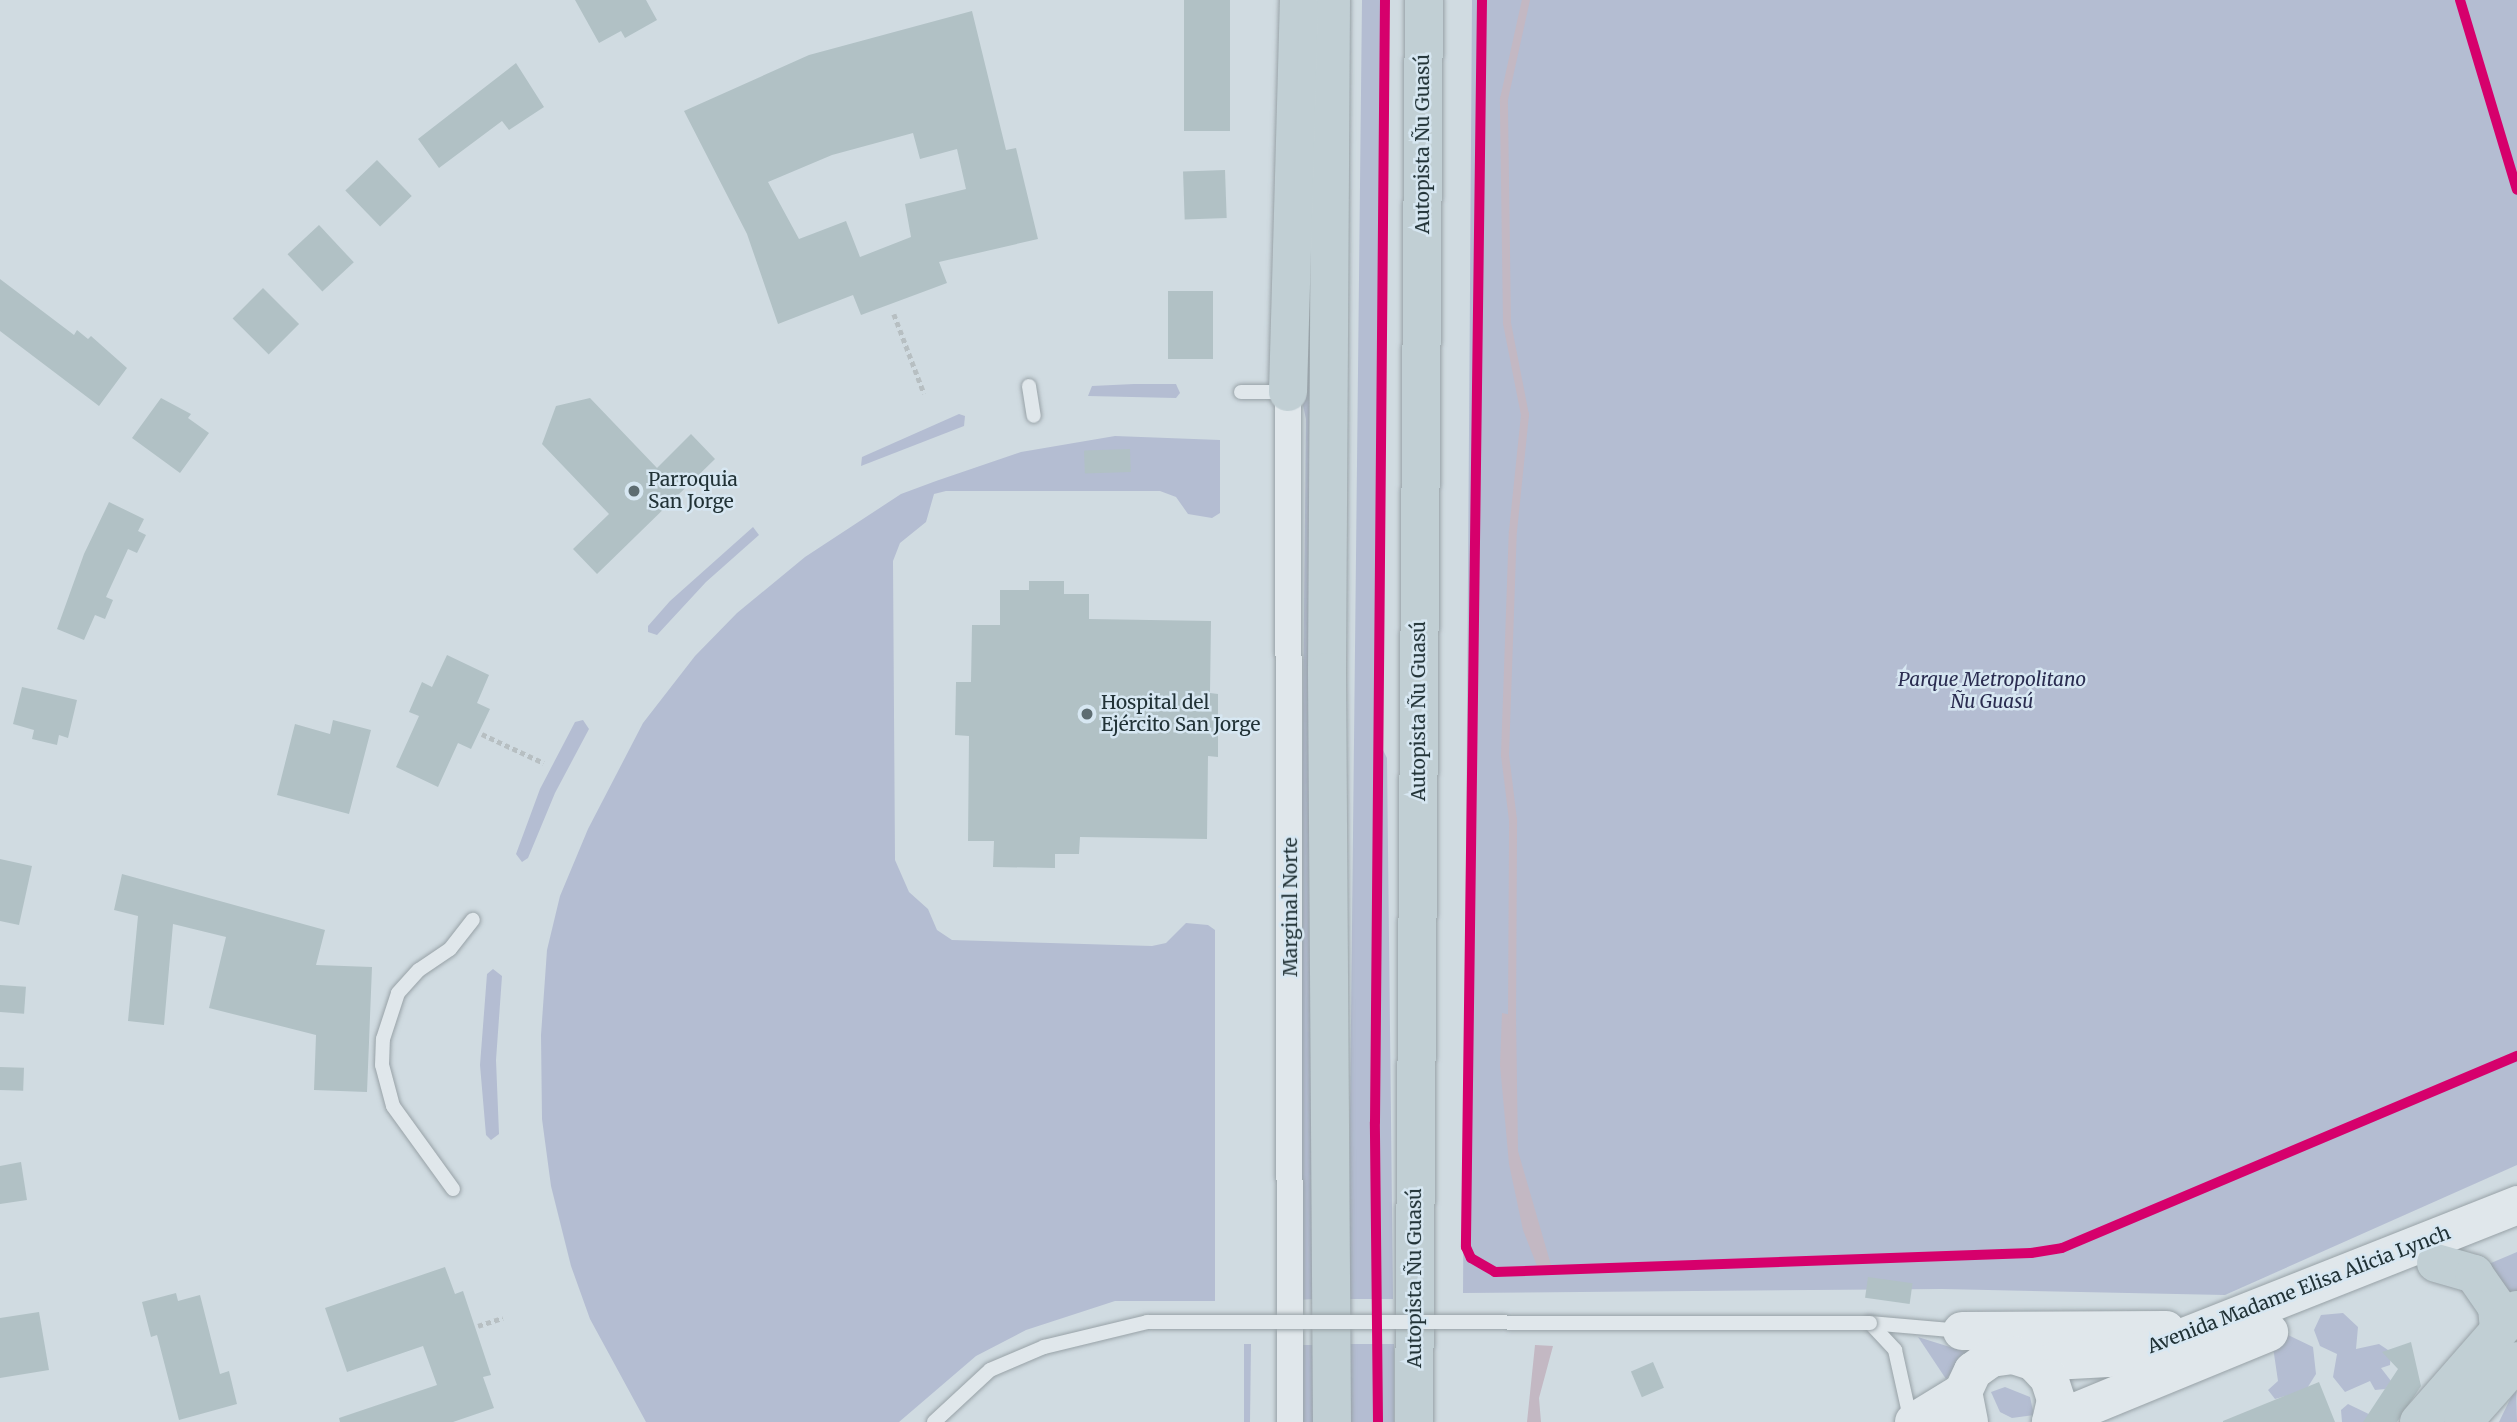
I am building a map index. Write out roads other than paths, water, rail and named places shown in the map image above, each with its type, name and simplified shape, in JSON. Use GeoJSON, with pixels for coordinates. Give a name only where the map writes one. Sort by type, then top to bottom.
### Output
{"type":"FeatureCollection","features":[{"type":"Feature","properties":{"kind":"highway"},"geometry":{"type":"LineString","coordinates":[[1288,392],[1299,0]]}},
{"type":"Feature","properties":{"kind":"highway"},"geometry":{"type":"LineString","coordinates":[[1331,0],[1327,686],[1332,1422]]}},
{"type":"Feature","properties":{"kind":"highway","name":"Autopista Ñu Guasú"},"geometry":{"type":"LineString","coordinates":[[1414,1422],[1424,0]]}},
{"type":"Feature","properties":{"kind":"highway"},"geometry":{"type":"LineString","coordinates":[[2419,1422],[2508,1319],[2481,1282],[2456,1265],[2435,1263]]}},
{"type":"Feature","properties":{"kind":"highway"},"geometry":{"type":"LineString","coordinates":[[2463,1422],[2517,1361]]}},
{"type":"Feature","properties":{"kind":"main road","name":"Avenida Madame Elisa Alicia Lynch"},"geometry":{"type":"LineString","coordinates":[[1991,1358],[2013,1355],[2034,1362],[2108,1358],[2154,1349],[2517,1205]]}},
{"type":"Feature","properties":{"kind":"main road","name":"Avenida Madame Elisa Alicia Lynch"},"geometry":{"type":"LineString","coordinates":[[2051,1422],[2435,1263],[2517,1233]]}},
{"type":"Feature","properties":{"kind":"main road"},"geometry":{"type":"LineString","coordinates":[[1962,1331],[2200,1331]]}},
{"type":"Feature","properties":{"kind":"main road"},"geometry":{"type":"LineString","coordinates":[[1913,1422],[1966,1407],[1973,1371],[1991,1358]]}},
{"type":"Feature","properties":{"kind":"main road","name":"Avenida Madame Elisa Alicia Lynch"},"geometry":{"type":"LineString","coordinates":[[2034,1362],[2049,1378],[2056,1400],[2051,1422]]}},
{"type":"Feature","properties":{"kind":"street","name":"Marginal Norte"},"geometry":{"type":"LineString","coordinates":[[1288,392],[1290,1422]]}},
{"type":"Feature","properties":{"kind":"lane"},"geometry":{"type":"LineString","coordinates":[[1029,386],[1034,416]]}},
{"type":"Feature","properties":{"kind":"lane"},"geometry":{"type":"LineString","coordinates":[[1241,392],[1288,392]]}},
{"type":"Feature","properties":{"kind":"lane"},"geometry":{"type":"LineString","coordinates":[[453,1189],[393,1106],[382,1065],[383,1039],[398,993],[419,970],[450,949],[473,920]]}},
{"type":"Feature","properties":{"kind":"lane"},"geometry":{"type":"LineString","coordinates":[[934,1422],[990,1370],[1044,1347],[1147,1322],[1870,1323],[1962,1331],[1991,1358]]}},
{"type":"Feature","properties":{"kind":"lane"},"geometry":{"type":"LineString","coordinates":[[1870,1323],[1895,1350],[1913,1422]]}},
{"type":"Feature","properties":{"kind":"waterway"},"geometry":{"type":"LineString","coordinates":[[1512,1025],[1513,820],[1505,755],[1513,531],[1525,415],[1507,323],[1504,99],[1526,0]]}},
{"type":"Feature","properties":{"kind":"place","name":"Parroquia San Jorge"},"geometry":{"type":"Point","coordinates":[634,491]}},
{"type":"Feature","properties":{"kind":"place","name":"Hospital del Ejército San Jorge"},"geometry":{"type":"Point","coordinates":[1087,714]}},
{"type":"Feature","properties":{"kind":"park label","name":"Parque Metropolitano Ñu Guasú"},"geometry":{"type":"Point","coordinates":[1992,691]}}]}
